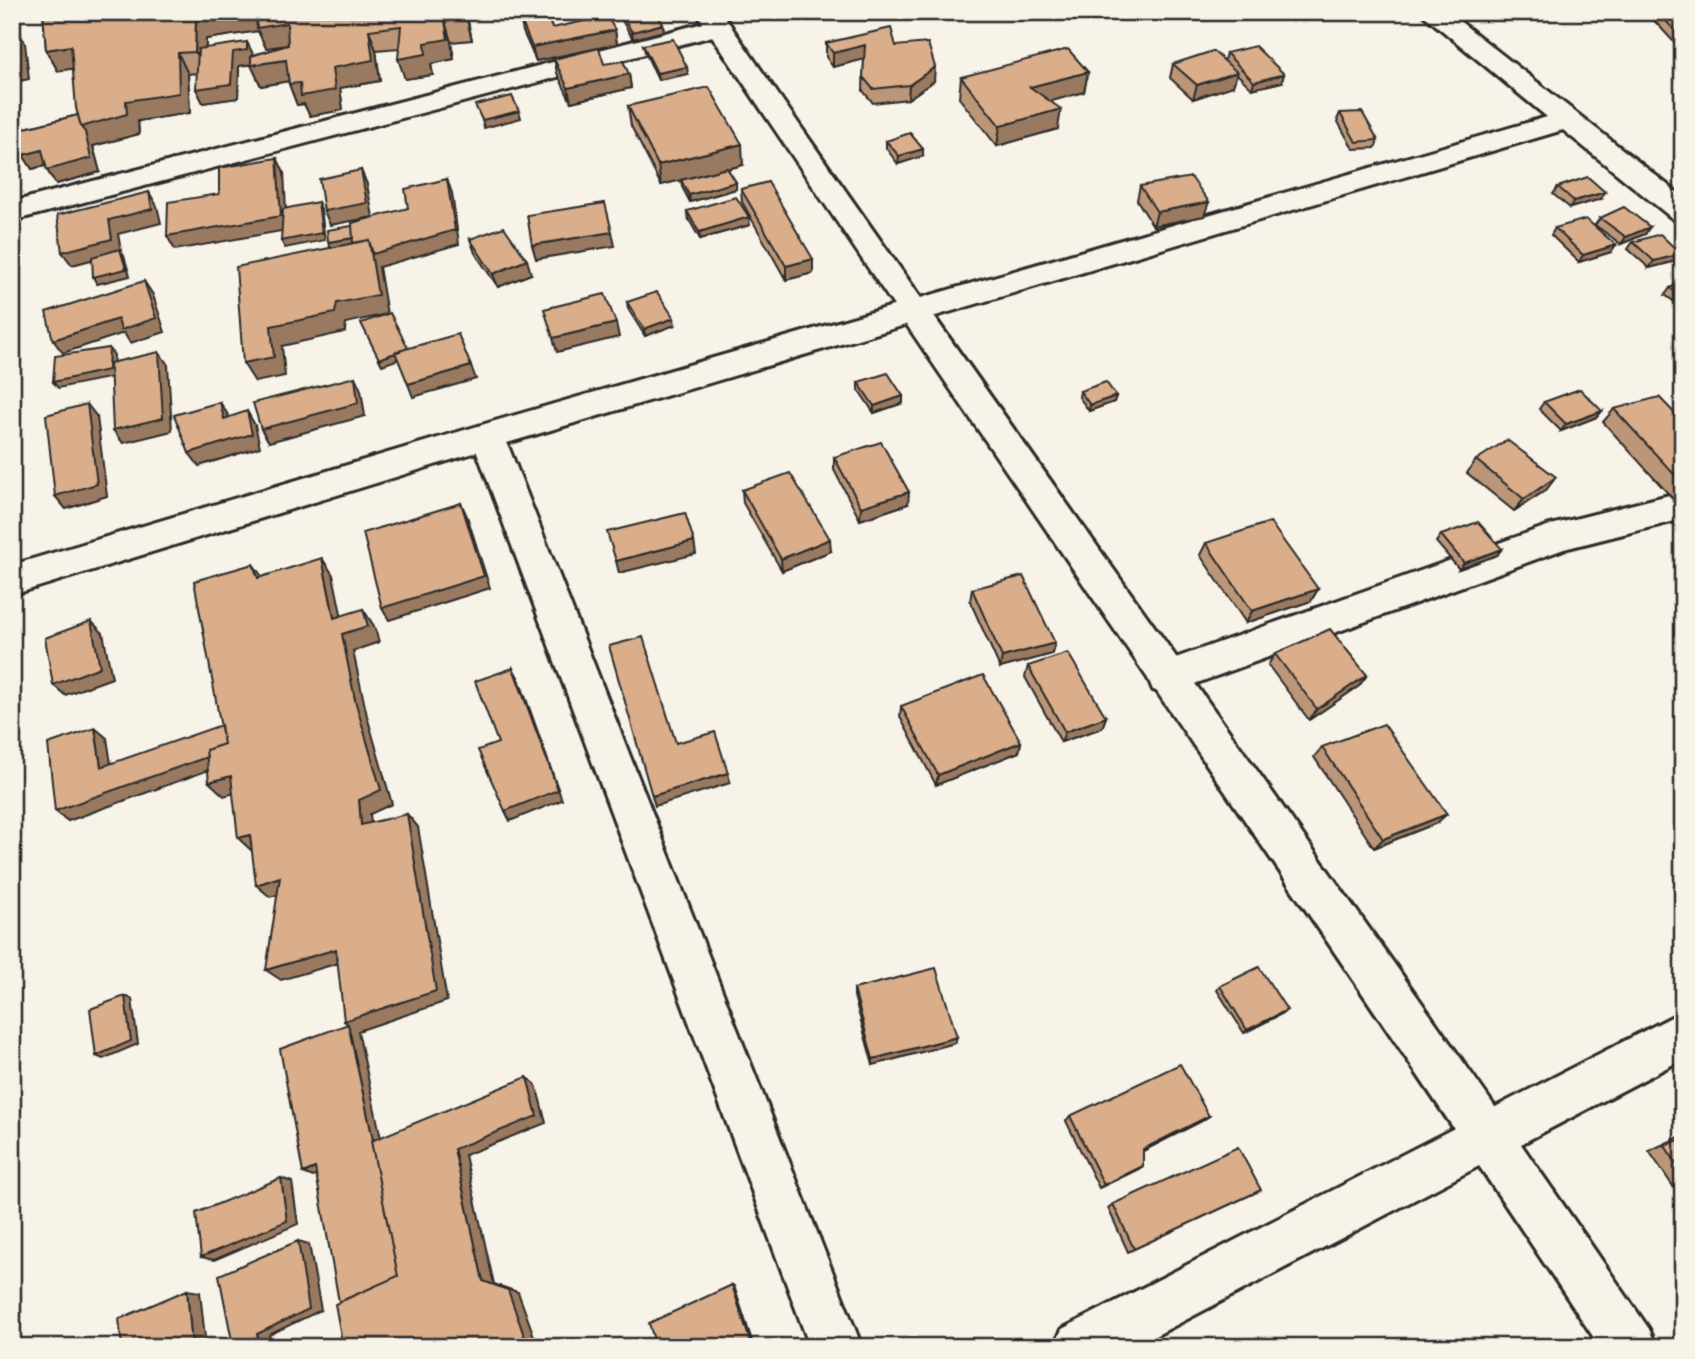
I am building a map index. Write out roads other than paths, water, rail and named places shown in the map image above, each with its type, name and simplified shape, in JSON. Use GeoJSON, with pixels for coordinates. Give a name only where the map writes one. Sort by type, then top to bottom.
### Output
{"type":"FeatureCollection","features":[{"type":"Feature","properties":{"kind":"street"},"geometry":{"type":"LineString","coordinates":[[1432,12],[1683,212]]}},
{"type":"Feature","properties":{"kind":"street"},"geometry":{"type":"LineString","coordinates":[[12,212],[713,20],[912,312],[1488,1135],[1631,1347]]}},
{"type":"Feature","properties":{"kind":"street"},"geometry":{"type":"LineString","coordinates":[[12,580],[488,436],[1567,120]]}},
{"type":"Feature","properties":{"kind":"street"},"geometry":{"type":"LineString","coordinates":[[488,436],[836,1347]]}},
{"type":"Feature","properties":{"kind":"street"},"geometry":{"type":"LineString","coordinates":[[1167,678],[1560,536],[1673,508]]}},
{"type":"Feature","properties":{"kind":"street"},"geometry":{"type":"LineString","coordinates":[[1080,1347],[1683,1034]]}}]}
